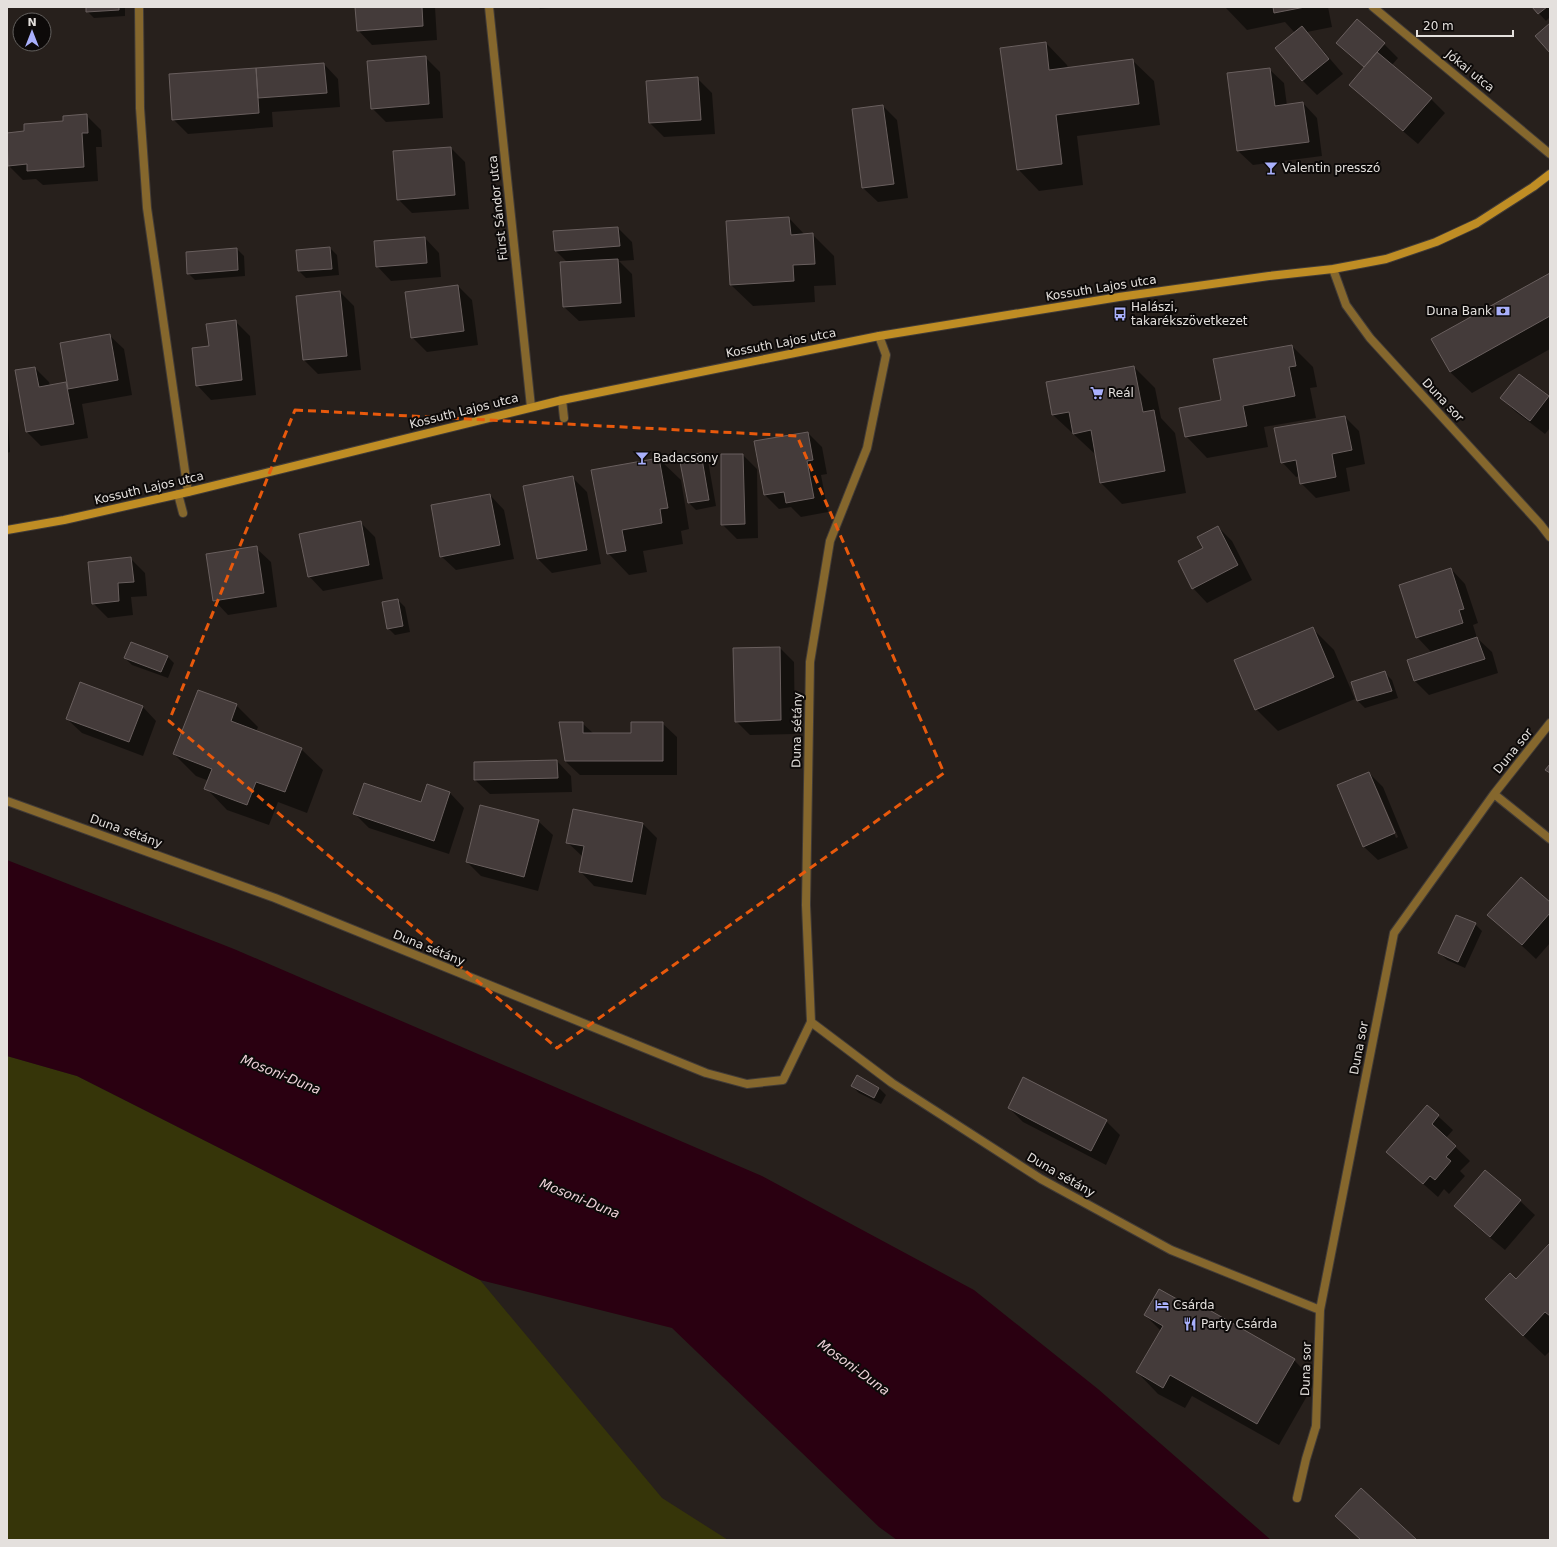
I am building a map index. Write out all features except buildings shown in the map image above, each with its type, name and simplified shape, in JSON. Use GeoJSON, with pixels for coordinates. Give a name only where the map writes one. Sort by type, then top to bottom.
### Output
{"type":"FeatureCollection","features":[{"type":"Feature","properties":{"kind":"main road","name":"Kossuth Lajos utca"},"geometry":{"type":"LineString","coordinates":[[7,530],[64,520],[188,492],[531,406],[880,336],[1118,297],[1269,276],[1333,269],[1386,259],[1436,242],[1477,223],[1533,187],[1550,174]]}},
{"type":"Feature","properties":{"kind":"street"},"geometry":{"type":"LineString","coordinates":[[139,7],[140,108],[146,208],[188,492]]}},
{"type":"Feature","properties":{"kind":"street","name":"Fürst Sándor utca"},"geometry":{"type":"LineString","coordinates":[[489,7],[531,406]]}},
{"type":"Feature","properties":{"kind":"street","name":"Jókai utca"},"geometry":{"type":"LineString","coordinates":[[1373,7],[1550,154]]}},
{"type":"Feature","properties":{"kind":"street","name":"Duna sor"},"geometry":{"type":"LineString","coordinates":[[1333,269],[1346,305],[1370,338],[1540,524],[1550,537]]}},
{"type":"Feature","properties":{"kind":"street","name":"Duna sétány"},"geometry":{"type":"LineString","coordinates":[[7,801],[275,898],[706,1073],[747,1084],[783,1080],[812,1022],[806,904],[810,662],[830,541],[867,448],[886,355],[880,336]]}},
{"type":"Feature","properties":{"kind":"street"},"geometry":{"type":"LineString","coordinates":[[562,400],[564,418]]}},
{"type":"Feature","properties":{"kind":"street"},"geometry":{"type":"LineString","coordinates":[[178,494],[183,513]]}},
{"type":"Feature","properties":{"kind":"street","name":"Duna sor"},"geometry":{"type":"LineString","coordinates":[[1297,1498],[1316,1426],[1320,1310],[1394,933],[1494,794],[1550,724]]}},
{"type":"Feature","properties":{"kind":"street"},"geometry":{"type":"LineString","coordinates":[[1494,794],[1550,839]]}},
{"type":"Feature","properties":{"kind":"street","name":"Duna sétány"},"geometry":{"type":"LineString","coordinates":[[812,1022],[892,1083],[1041,1179],[1171,1250],[1320,1310]]}},
{"type":"Feature","properties":{"kind":"highlighted area"},"geometry":{"type":"Polygon","coordinates":[[[295,410],[797,436],[944,773],[557,1048],[169,721],[295,410]]]}},
{"type":"Feature","properties":{"kind":"shaded area"},"geometry":{"type":"Polygon","coordinates":[[[7,1056],[77,1076],[480,1280],[662,1498],[728,1540],[7,1540],[7,1056]]]}},
{"type":"Feature","properties":{"kind":"water","name":"Mosoni-Duna"},"geometry":{"type":"Polygon","coordinates":[[[7,860],[234,949],[762,1176],[974,1290],[1098,1389],[1271,1540],[897,1540],[879,1527],[672,1328],[480,1280],[77,1076],[7,1056],[7,860]]]}},
{"type":"Feature","properties":{"kind":"place","name":"Valentin presszó"},"geometry":{"type":"Point","coordinates":[1271,168]}},
{"type":"Feature","properties":{"kind":"place","name":"Duna Bank"},"geometry":{"type":"Point","coordinates":[1503,311]}},
{"type":"Feature","properties":{"kind":"place","name":"Halászi, takarékszövetkezet"},"geometry":{"type":"Point","coordinates":[1120,314]}},
{"type":"Feature","properties":{"kind":"place","name":"Reál"},"geometry":{"type":"Point","coordinates":[1097,393]}},
{"type":"Feature","properties":{"kind":"place","name":"Badacsony"},"geometry":{"type":"Point","coordinates":[642,458]}},
{"type":"Feature","properties":{"kind":"place","name":"Csárda"},"geometry":{"type":"Point","coordinates":[1162,1305]}},
{"type":"Feature","properties":{"kind":"place","name":"Party Csárda"},"geometry":{"type":"Point","coordinates":[1190,1324]}}]}
